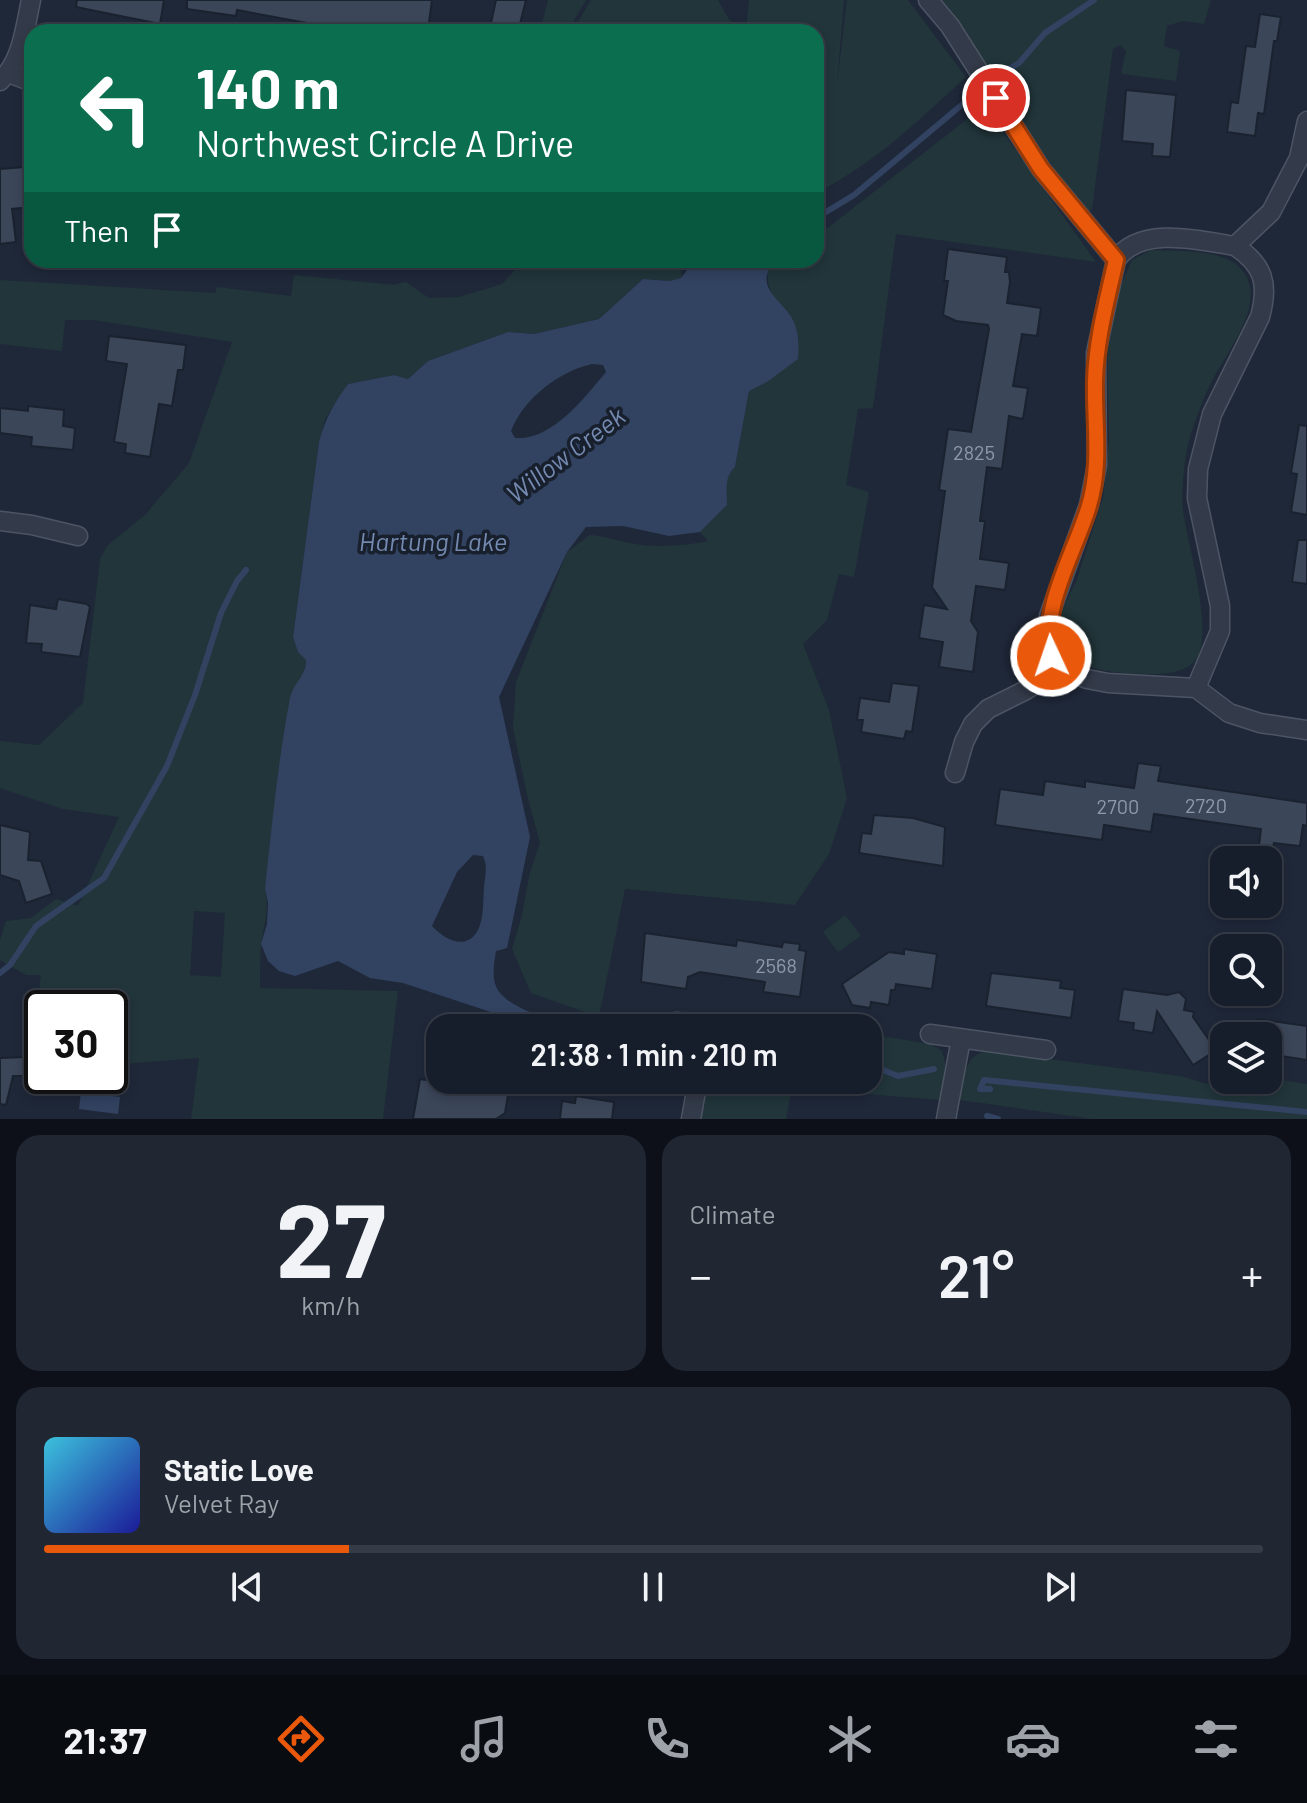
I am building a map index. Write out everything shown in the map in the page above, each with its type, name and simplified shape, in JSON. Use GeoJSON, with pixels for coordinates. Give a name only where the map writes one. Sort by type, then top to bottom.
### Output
{"type":"FeatureCollection","features":[{"type":"Feature","properties":{"kind":"street"},"geometry":{"type":"LineString","coordinates":[[25,24],[31,0]]}},
{"type":"Feature","properties":{"kind":"street"},"geometry":{"type":"LineString","coordinates":[[928,0],[950,26],[1041,169],[1116,260]]}},
{"type":"Feature","properties":{"kind":"street"},"geometry":{"type":"LineString","coordinates":[[5,77],[18,54],[24,29]]}},
{"type":"Feature","properties":{"kind":"street"},"geometry":{"type":"LineString","coordinates":[[1235,246],[1271,212],[1299,158],[1307,121]]}},
{"type":"Feature","properties":{"kind":"street"},"geometry":{"type":"LineString","coordinates":[[1196,688],[1220,631],[1220,606],[1197,498],[1198,469],[1212,414],[1260,317],[1265,286],[1260,269],[1250,256],[1235,246],[1153,237],[1137,241],[1124,249],[1116,260],[1096,353],[1097,465],[1089,505],[1049,616],[1047,638],[1051,656],[1060,668],[1087,679],[1196,688],[1229,713],[1260,723],[1307,730]]}},
{"type":"Feature","properties":{"kind":"street"},"geometry":{"type":"LineString","coordinates":[[0,521],[78,536]]}},
{"type":"Feature","properties":{"kind":"street"},"geometry":{"type":"LineString","coordinates":[[955,773],[973,724],[988,709],[1060,668]]}},
{"type":"Feature","properties":{"kind":"street"},"geometry":{"type":"LineString","coordinates":[[930,1034],[1046,1050]]}},
{"type":"Feature","properties":{"kind":"street"},"geometry":{"type":"LineString","coordinates":[[946,1119],[961,1039]]}},
{"type":"Feature","properties":{"kind":"street"},"geometry":{"type":"LineString","coordinates":[[691,1119],[695,1094]]}},
{"type":"Feature","properties":{"kind":"green space"},"geometry":{"type":"Polygon","coordinates":[[[548,0],[586,0],[572,24],[542,24],[548,0]]]}},
{"type":"Feature","properties":{"kind":"green space"},"geometry":{"type":"Polygon","coordinates":[[[591,0],[718,0],[734,24],[577,24],[591,0]]]}},
{"type":"Feature","properties":{"kind":"green space"},"geometry":{"type":"Polygon","coordinates":[[[749,0],[844,0],[837,85],[847,0],[908,0],[966,77],[876,155],[824,188],[824,24],[747,24],[749,0]]]}},
{"type":"Feature","properties":{"kind":"green space"},"geometry":{"type":"Polygon","coordinates":[[[940,0],[1211,0],[1204,24],[1183,21],[1167,26],[1164,46],[1180,51],[1176,81],[1121,74],[1126,51],[1120,45],[1113,49],[1092,209],[1088,214],[1030,135],[940,0]]]}},
{"type":"Feature","properties":{"kind":"green space"},"geometry":{"type":"Polygon","coordinates":[[[984,106],[1096,262],[896,234],[873,408],[858,409],[846,485],[869,492],[854,577],[839,574],[827,620],[803,644],[829,710],[847,798],[829,854],[795,905],[625,889],[600,1014],[590,1014],[531,993],[512,949],[540,843],[513,728],[516,682],[567,552],[590,535],[652,546],[708,541],[700,532],[727,505],[728,480],[735,467],[749,390],[767,382],[793,320],[770,290],[769,268],[824,268],[824,231],[984,106]]]}},
{"type":"Feature","properties":{"kind":"green space"},"geometry":{"type":"Polygon","coordinates":[[[1151,250],[1194,252],[1224,258],[1236,264],[1245,274],[1251,298],[1244,323],[1201,406],[1186,456],[1183,510],[1201,609],[1201,646],[1196,659],[1188,667],[1170,673],[1152,674],[1104,670],[1081,664],[1059,653],[1057,620],[1076,582],[1103,498],[1109,440],[1107,340],[1120,287],[1132,260],[1151,250]]]}},
{"type":"Feature","properties":{"kind":"green space"},"geometry":{"type":"Polygon","coordinates":[[[514,268],[680,268],[682,278],[670,281],[643,279],[599,319],[534,334],[508,332],[428,361],[408,379],[394,375],[348,384],[325,419],[319,442],[293,637],[298,652],[306,660],[303,677],[291,693],[265,888],[260,988],[398,991],[383,1119],[191,1119],[199,1058],[128,1064],[128,990],[39,990],[41,975],[26,975],[0,960],[0,940],[6,921],[31,918],[56,899],[78,906],[119,817],[63,809],[0,788],[0,741],[39,745],[83,703],[100,559],[107,546],[145,515],[189,463],[232,342],[94,320],[65,320],[62,351],[0,344],[0,280],[215,293],[217,287],[291,296],[294,275],[394,285],[406,282],[429,298],[459,297],[502,284],[514,268]],[[194,911],[190,975],[221,977],[225,913],[194,911]]]}},
{"type":"Feature","properties":{"kind":"green space"},"geometry":{"type":"Polygon","coordinates":[[[845,915],[861,936],[838,952],[823,932],[845,915]]]}},
{"type":"Feature","properties":{"kind":"green space"},"geometry":{"type":"Polygon","coordinates":[[[882,1036],[930,1044],[942,1051],[946,1066],[940,1100],[866,1094],[882,1094],[882,1036]]]}},
{"type":"Feature","properties":{"kind":"green space"},"geometry":{"type":"Polygon","coordinates":[[[988,1051],[1180,1076],[1210,1085],[1210,1094],[1282,1094],[1282,1080],[1307,1084],[1307,1119],[1092,1119],[960,1100],[966,1069],[980,1053],[988,1051]]]}},
{"type":"Feature","properties":{"kind":"green space"},"geometry":{"type":"Polygon","coordinates":[[[704,1094],[791,1094],[786,1119],[700,1119],[704,1094]]]}},
{"type":"Feature","properties":{"kind":"water","name":"Hartung Lake"},"geometry":{"type":"Polygon","coordinates":[[[689,268],[770,268],[767,285],[795,325],[798,359],[749,391],[735,467],[728,480],[727,505],[700,532],[669,536],[623,526],[586,527],[567,552],[499,697],[530,837],[507,948],[496,951],[495,984],[509,1001],[535,1014],[497,1014],[403,983],[370,978],[338,961],[295,976],[279,971],[268,961],[261,944],[267,924],[265,888],[290,698],[302,676],[306,660],[298,652],[293,637],[319,442],[334,405],[348,384],[394,375],[408,379],[428,361],[508,332],[534,334],[599,319],[643,279],[670,281],[681,278],[689,268]],[[592,364],[555,380],[524,408],[511,431],[515,438],[542,433],[554,425],[588,394],[606,372],[603,365],[592,364]],[[473,855],[457,872],[432,926],[449,939],[461,942],[473,937],[478,930],[485,864],[483,856],[473,855]]]}},
{"type":"Feature","properties":{"kind":"water"},"geometry":{"type":"Polygon","coordinates":[[[81,1094],[120,1097],[118,1114],[79,1109],[81,1094]]]}},
{"type":"Feature","properties":{"kind":"building"},"geometry":{"type":"Polygon","coordinates":[[[77,0],[164,0],[160,24],[76,7],[77,0]]]}},
{"type":"Feature","properties":{"kind":"building"},"geometry":{"type":"Polygon","coordinates":[[[187,0],[432,0],[429,24],[312,24],[237,10],[236,16],[187,9],[187,0]]]}},
{"type":"Feature","properties":{"kind":"building"},"geometry":{"type":"Polygon","coordinates":[[[496,0],[526,0],[520,24],[491,24],[496,0]]]}},
{"type":"Feature","properties":{"kind":"building"},"geometry":{"type":"Polygon","coordinates":[[[1260,14],[1281,17],[1277,41],[1274,41],[1264,114],[1258,113],[1255,136],[1227,132],[1231,102],[1238,103],[1246,46],[1255,47],[1260,14]]]}},
{"type":"Feature","properties":{"kind":"building"},"geometry":{"type":"Polygon","coordinates":[[[1126,90],[1176,95],[1170,157],[1152,156],[1153,144],[1122,141],[1126,90]]]}},
{"type":"Feature","properties":{"kind":"building"},"geometry":{"type":"Polygon","coordinates":[[[24,167],[24,208],[12,209],[16,242],[0,244],[0,169],[24,167]]]}},
{"type":"Feature","properties":{"kind":"building"},"geometry":{"type":"Polygon","coordinates":[[[948,249],[1007,257],[1005,272],[1009,272],[1010,282],[1007,303],[1041,308],[1037,336],[1022,334],[1013,386],[1028,388],[1023,419],[1009,416],[1002,469],[987,467],[980,521],[985,521],[980,559],[1009,563],[1005,590],[976,586],[971,621],[978,632],[973,672],[939,667],[943,642],[919,638],[924,605],[947,609],[932,587],[945,491],[939,490],[948,429],[971,432],[989,329],[988,325],[956,321],[943,315],[948,281],[944,281],[948,249]]]}},
{"type":"Feature","properties":{"kind":"building"},"geometry":{"type":"Polygon","coordinates":[[[109,336],[186,345],[183,370],[178,370],[172,406],[159,404],[150,457],[125,453],[126,444],[114,442],[127,364],[106,361],[109,336]]]}},
{"type":"Feature","properties":{"kind":"building"},"geometry":{"type":"Polygon","coordinates":[[[28,406],[64,410],[63,426],[75,428],[73,450],[31,446],[32,437],[0,433],[0,408],[28,411],[28,406]]]}},
{"type":"Feature","properties":{"kind":"building"},"geometry":{"type":"Polygon","coordinates":[[[1299,425],[1307,426],[1307,515],[1291,512],[1297,474],[1291,473],[1299,425]]]}},
{"type":"Feature","properties":{"kind":"building"},"geometry":{"type":"Polygon","coordinates":[[[1298,540],[1307,540],[1307,584],[1292,582],[1298,540]]]}},
{"type":"Feature","properties":{"kind":"building"},"geometry":{"type":"Polygon","coordinates":[[[58,599],[90,607],[80,657],[41,652],[42,644],[26,643],[30,605],[56,609],[58,599]]]}},
{"type":"Feature","properties":{"kind":"building"},"geometry":{"type":"Polygon","coordinates":[[[892,683],[919,686],[912,732],[906,731],[904,739],[861,732],[863,720],[857,720],[860,698],[889,702],[892,683]]]}},
{"type":"Feature","properties":{"kind":"building"},"geometry":{"type":"Polygon","coordinates":[[[1138,763],[1161,766],[1158,781],[1307,803],[1307,826],[1303,825],[1300,846],[1274,843],[1273,846],[1266,846],[1259,845],[1261,829],[1154,814],[1151,832],[1104,825],[1102,840],[995,825],[1000,789],[1043,795],[1045,781],[1085,787],[1085,781],[1134,788],[1138,763]]]}},
{"type":"Feature","properties":{"kind":"building"},"geometry":{"type":"Polygon","coordinates":[[[874,815],[913,818],[945,827],[943,866],[859,853],[862,833],[871,834],[874,815]]]}},
{"type":"Feature","properties":{"kind":"building"},"geometry":{"type":"Polygon","coordinates":[[[0,825],[30,832],[28,860],[41,861],[52,894],[26,903],[19,881],[0,875],[0,825]]]}},
{"type":"Feature","properties":{"kind":"building"},"geometry":{"type":"Polygon","coordinates":[[[645,933],[736,946],[737,940],[782,947],[783,942],[800,944],[799,950],[806,951],[800,997],[763,992],[765,982],[700,972],[688,977],[686,989],[641,982],[645,933]]]}},
{"type":"Feature","properties":{"kind":"building"},"geometry":{"type":"Polygon","coordinates":[[[904,949],[937,954],[932,989],[896,984],[895,990],[891,990],[889,1005],[871,1002],[870,1008],[852,1005],[842,984],[889,952],[904,954],[904,949]]]}},
{"type":"Feature","properties":{"kind":"building"},"geometry":{"type":"Polygon","coordinates":[[[991,973],[1061,981],[1060,988],[1075,990],[1071,1018],[986,1006],[991,973]]]}},
{"type":"Feature","properties":{"kind":"building"},"geometry":{"type":"Polygon","coordinates":[[[1123,989],[1167,995],[1179,992],[1186,999],[1184,1010],[1194,1012],[1193,1017],[1210,1041],[1210,1054],[1193,1065],[1157,1011],[1153,1033],[1133,1030],[1134,1023],[1118,1021],[1123,989]]]}},
{"type":"Feature","properties":{"kind":"building"},"geometry":{"type":"Polygon","coordinates":[[[1282,1022],[1307,1026],[1307,1060],[1282,1056],[1282,1022]]]}},
{"type":"Feature","properties":{"kind":"building"},"geometry":{"type":"Polygon","coordinates":[[[24,1057],[24,1076],[13,1076],[6,1105],[0,1104],[0,1058],[24,1057]]]}},
{"type":"Feature","properties":{"kind":"building"},"geometry":{"type":"Polygon","coordinates":[[[420,1079],[426,1080],[426,1094],[508,1094],[505,1113],[496,1119],[413,1119],[420,1079]]]}},
{"type":"Feature","properties":{"kind":"building"},"geometry":{"type":"Polygon","coordinates":[[[576,1096],[614,1102],[612,1119],[560,1119],[562,1101],[575,1103],[576,1096]]]}},
{"type":"Feature","properties":{"kind":"waterway","name":"Willow Creek"},"geometry":{"type":"LineString","coordinates":[[1004,72],[1019,63],[1045,33],[1094,0]]}},
{"type":"Feature","properties":{"kind":"waterway","name":"Willow Creek"},"geometry":{"type":"LineString","coordinates":[[824,213],[854,195],[970,98]]}},
{"type":"Feature","properties":{"kind":"waterway","name":"Willow Creek"},"geometry":{"type":"LineString","coordinates":[[0,973],[10,965],[36,926],[104,878],[167,766],[195,695],[221,613],[246,570]]}},
{"type":"Feature","properties":{"kind":"waterway"},"geometry":{"type":"LineString","coordinates":[[882,1070],[898,1076],[934,1069]]}},
{"type":"Feature","properties":{"kind":"waterway"},"geometry":{"type":"LineString","coordinates":[[990,1089],[980,1089],[984,1080],[1307,1112]]}},
{"type":"Feature","properties":{"kind":"waterway"},"geometry":{"type":"LineString","coordinates":[[987,1116],[998,1119]]}},
{"type":"Feature","properties":{"kind":"route"},"geometry":{"type":"LineString","coordinates":[[996,98],[1041,169],[1116,260],[1096,353],[1097,465],[1089,505],[1049,616],[1047,638],[1051,656]]}}]}
